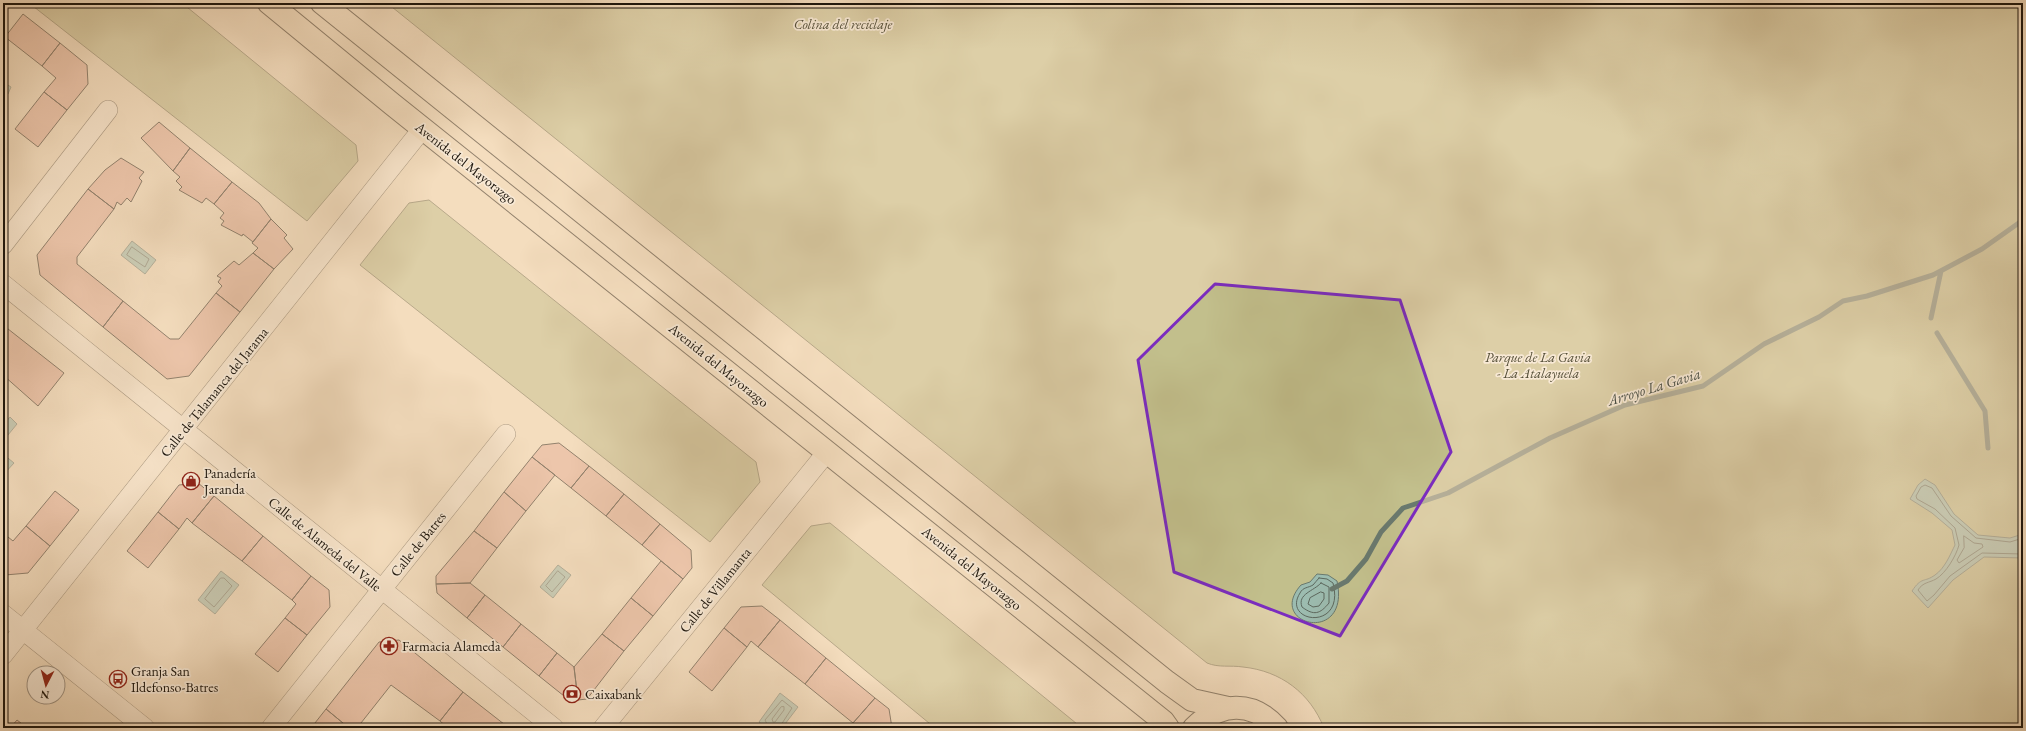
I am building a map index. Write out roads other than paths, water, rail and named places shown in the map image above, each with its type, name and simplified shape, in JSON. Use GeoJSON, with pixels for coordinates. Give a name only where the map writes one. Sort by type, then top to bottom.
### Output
{"type":"FeatureCollection","features":[{"type":"Feature","properties":{"kind":"main road","name":"Avenida del Mayorazgo"},"geometry":{"type":"LineString","coordinates":[[269,3],[1140,703],[1168,728]]}},
{"type":"Feature","properties":{"kind":"main road"},"geometry":{"type":"LineString","coordinates":[[322,3],[1167,682],[1192,700],[1228,708]]}},
{"type":"Feature","properties":{"kind":"main road"},"geometry":{"type":"LineString","coordinates":[[1194,728],[1205,717],[1228,708],[1236,707],[1254,710],[1269,719],[1277,728]]}},
{"type":"Feature","properties":{"kind":"street"},"geometry":{"type":"LineString","coordinates":[[3,245],[108,110]]}},
{"type":"Feature","properties":{"kind":"street","name":"Calle de Talamanca del Jarama"},"geometry":{"type":"LineString","coordinates":[[3,655],[184,430],[423,128]]}},
{"type":"Feature","properties":{"kind":"street","name":"Calle de Alameda del Valle"},"geometry":{"type":"LineString","coordinates":[[3,284],[554,728]]}},
{"type":"Feature","properties":{"kind":"street","name":"Calle de Batres"},"geometry":{"type":"LineString","coordinates":[[271,728],[506,434]]}},
{"type":"Feature","properties":{"kind":"street","name":"Calle de Villamanta"},"geometry":{"type":"LineString","coordinates":[[603,728],[827,452]]}},
{"type":"Feature","properties":{"kind":"street"},"geometry":{"type":"LineString","coordinates":[[3,614],[145,728]]}},
{"type":"Feature","properties":{"kind":"water"},"geometry":{"type":"Polygon","coordinates":[[[3,82],[11,87],[8,94],[3,94],[3,82]]]}},
{"type":"Feature","properties":{"kind":"water"},"geometry":{"type":"Polygon","coordinates":[[[132,241],[156,260],[145,274],[121,255],[132,241]]]}},
{"type":"Feature","properties":{"kind":"water"},"geometry":{"type":"Polygon","coordinates":[[[10,417],[17,424],[3,441],[3,425],[10,417]]]}},
{"type":"Feature","properties":{"kind":"water"},"geometry":{"type":"Polygon","coordinates":[[[3,454],[14,463],[3,475],[3,454]]]}},
{"type":"Feature","properties":{"kind":"water"},"geometry":{"type":"Polygon","coordinates":[[[1925,479],[1935,485],[1954,514],[1978,535],[2010,538],[2023,534],[2023,558],[1984,557],[1953,580],[1928,608],[1912,591],[1918,583],[1931,577],[1942,569],[1955,545],[1952,530],[1932,513],[1910,499],[1918,485],[1925,479]]]}},
{"type":"Feature","properties":{"kind":"water"},"geometry":{"type":"Polygon","coordinates":[[[558,565],[571,575],[553,598],[540,587],[558,565]]]}},
{"type":"Feature","properties":{"kind":"water"},"geometry":{"type":"Polygon","coordinates":[[[221,571],[239,585],[215,614],[198,600],[221,571]]]}},
{"type":"Feature","properties":{"kind":"water"},"geometry":{"type":"Polygon","coordinates":[[[1317,574],[1328,575],[1337,581],[1338,601],[1332,615],[1322,621],[1311,622],[1300,618],[1293,610],[1293,599],[1301,585],[1310,582],[1317,574]]]}},
{"type":"Feature","properties":{"kind":"water"},"geometry":{"type":"Polygon","coordinates":[[[780,693],[798,707],[782,728],[767,728],[759,722],[780,693]]]}},
{"type":"Feature","properties":{"kind":"waterway","name":"Arroyo La Gavia"},"geometry":{"type":"LineString","coordinates":[[1332,589],[1347,581],[1366,559],[1381,532],[1403,508],[1448,493],[1550,438],[1625,405],[1703,386],[1764,344],[1819,317],[1843,301],[1867,296],[1933,275],[1982,249],[2023,220]]}},
{"type":"Feature","properties":{"kind":"waterway"},"geometry":{"type":"LineString","coordinates":[[1931,318],[1941,271]]}},
{"type":"Feature","properties":{"kind":"waterway"},"geometry":{"type":"LineString","coordinates":[[1937,333],[1985,411],[1988,448]]}},
{"type":"Feature","properties":{"kind":"place","name":"Panadería Jaranda"},"geometry":{"type":"Point","coordinates":[191,481]}},
{"type":"Feature","properties":{"kind":"place","name":"Farmacia Alameda"},"geometry":{"type":"Point","coordinates":[389,646]}},
{"type":"Feature","properties":{"kind":"place","name":"Granja San Ildefonso-Batres"},"geometry":{"type":"Point","coordinates":[118,679]}},
{"type":"Feature","properties":{"kind":"place","name":"Caixabank"},"geometry":{"type":"Point","coordinates":[572,694]}},
{"type":"Feature","properties":{"kind":"park label","name":"Colina del reciclaje"},"geometry":{"type":"Point","coordinates":[843,24]}},
{"type":"Feature","properties":{"kind":"park label","name":"Parque de La Gavia - La Atalayuela"},"geometry":{"type":"Point","coordinates":[1538,366]}}]}
